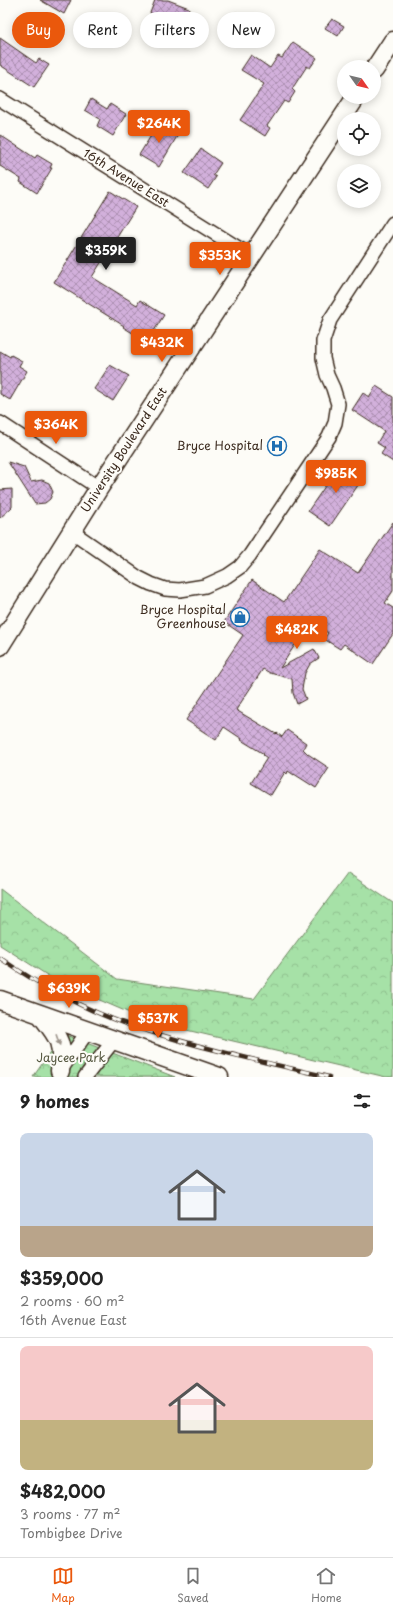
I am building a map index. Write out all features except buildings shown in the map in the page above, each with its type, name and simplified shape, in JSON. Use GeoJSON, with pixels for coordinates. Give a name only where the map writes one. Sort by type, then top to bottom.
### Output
{"type":"FeatureCollection","features":[{"type":"Feature","properties":{"kind":"main road"},"geometry":{"type":"LineString","coordinates":[[381,60],[393,41]]}},
{"type":"Feature","properties":{"kind":"main road","name":"University Boulevard East"},"geometry":{"type":"LineString","coordinates":[[0,646],[71,531],[351,104]]}},
{"type":"Feature","properties":{"kind":"main road"},"geometry":{"type":"LineString","coordinates":[[0,1000],[219,1077]]}},
{"type":"Feature","properties":{"kind":"main road"},"geometry":{"type":"LineString","coordinates":[[40,1015],[58,1036],[62,1056],[58,1074]]}},
{"type":"Feature","properties":{"kind":"street","name":"16th Avenue East"},"geometry":{"type":"LineString","coordinates":[[0,99],[251,256]]}},
{"type":"Feature","properties":{"kind":"street"},"geometry":{"type":"LineString","coordinates":[[71,531],[140,578],[165,588],[180,590],[205,586],[227,576],[240,567],[260,542],[329,437],[335,423],[338,404],[333,388],[326,375],[323,358],[323,341],[330,320],[393,223]]}},
{"type":"Feature","properties":{"kind":"street"},"geometry":{"type":"LineString","coordinates":[[0,423],[99,488]]}},
{"type":"Feature","properties":{"kind":"street"},"geometry":{"type":"LineString","coordinates":[[58,1074],[88,1031]]}},
{"type":"Feature","properties":{"kind":"street"},"geometry":{"type":"LineString","coordinates":[[85,1077],[114,1040]]}},
{"type":"Feature","properties":{"kind":"green space"},"geometry":{"type":"Polygon","coordinates":[[[348,873],[393,903],[393,1077],[386,1077],[148,1021],[58,982],[0,945],[0,889],[117,979],[254,999],[348,873]]]}},
{"type":"Feature","properties":{"kind":"green space","name":"Jaycee Park"},"geometry":{"type":"Polygon","coordinates":[[[63,1034],[175,1077],[33,1077],[63,1034]]]}},
{"type":"Feature","properties":{"kind":"railway"},"geometry":{"type":"LineString","coordinates":[[0,958],[30,978],[81,1005],[132,1026],[156,1034],[255,1060],[329,1077]]}},
{"type":"Feature","properties":{"kind":"place","name":"Bryce Hospital"},"geometry":{"type":"Point","coordinates":[277,446]}},
{"type":"Feature","properties":{"kind":"place","name":"Bryce Hospital Greenhouse"},"geometry":{"type":"Point","coordinates":[240,617]}}]}
